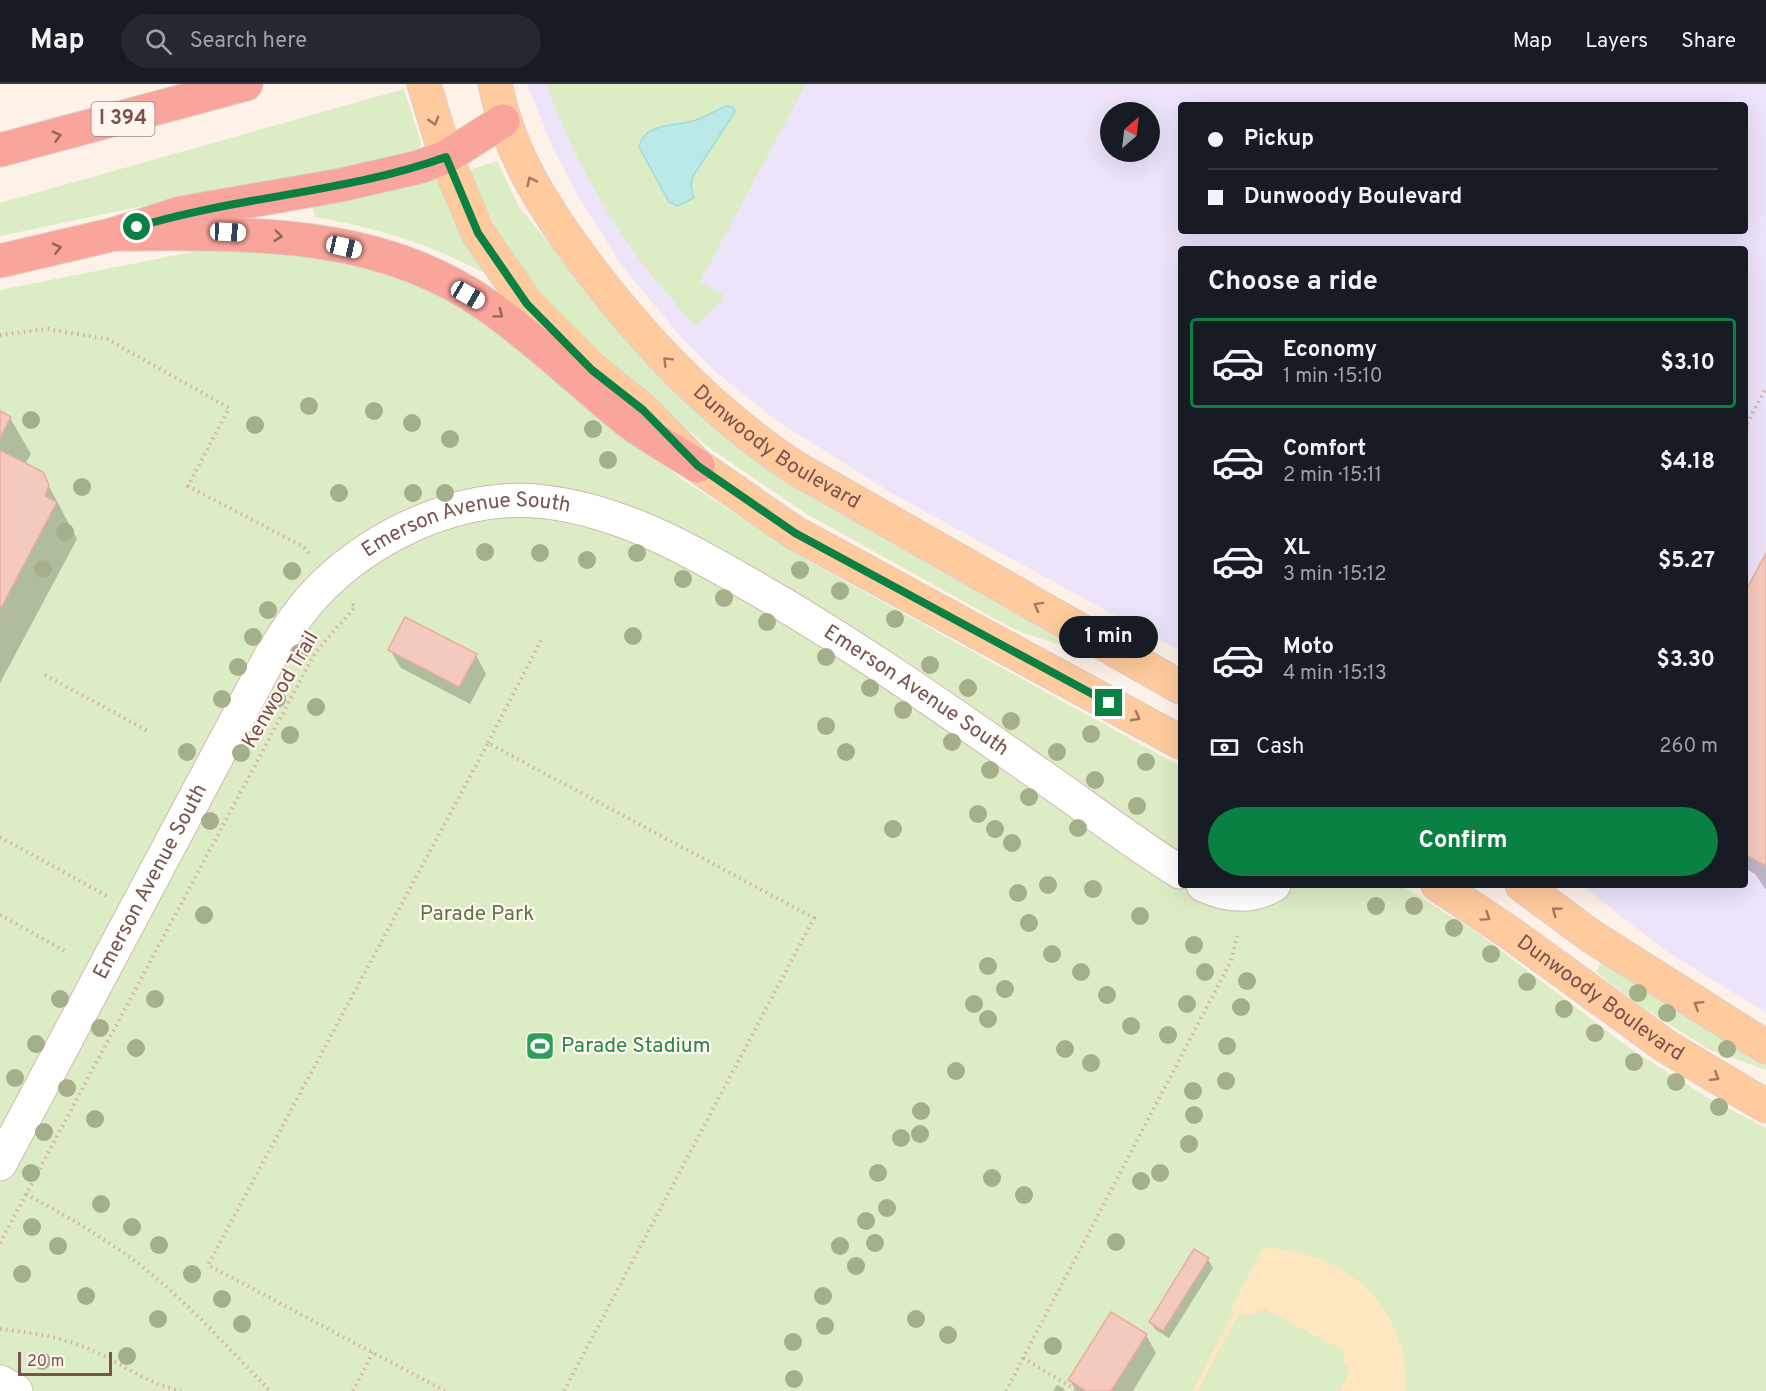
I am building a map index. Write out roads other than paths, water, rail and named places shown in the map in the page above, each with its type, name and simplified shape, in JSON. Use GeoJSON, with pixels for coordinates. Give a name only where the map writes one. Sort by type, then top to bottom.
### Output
{"type":"FeatureCollection","features":[{"type":"Feature","properties":{"kind":"highway","name":"I 394"},"geometry":{"type":"LineString","coordinates":[[0,150],[246,84]]}},
{"type":"Feature","properties":{"kind":"highway"},"geometry":{"type":"LineString","coordinates":[[0,261],[115,234],[181,213],[341,185],[419,166],[446,157],[502,122]]}},
{"type":"Feature","properties":{"kind":"highway"},"geometry":{"type":"LineString","coordinates":[[115,234],[228,232],[292,237],[383,256],[417,268],[487,305],[631,423],[698,466]]}},
{"type":"Feature","properties":{"kind":"main road"},"geometry":{"type":"LineString","coordinates":[[424,84],[446,157],[478,233],[527,304],[592,370],[643,410],[698,466],[795,533],[1178,741]]}},
{"type":"Feature","properties":{"kind":"main road","name":"Dunwoody Boulevard"},"geometry":{"type":"LineString","coordinates":[[495,84],[502,122],[548,211],[625,316],[662,358],[750,437],[850,500],[1178,686]]}},
{"type":"Feature","properties":{"kind":"main road","name":"Dunwoody Boulevard"},"geometry":{"type":"LineString","coordinates":[[1442,888],[1510,933],[1666,1047],[1766,1106]]}},
{"type":"Feature","properties":{"kind":"main road"},"geometry":{"type":"LineString","coordinates":[[1526,888],[1591,936],[1766,1047]]}},
{"type":"Feature","properties":{"kind":"street","name":"Emerson Avenue South"},"geometry":{"type":"LineString","coordinates":[[0,1164],[270,657],[297,616],[332,579],[402,531],[445,512],[475,504],[545,501],[619,519],[711,562],[831,633],[1178,871]]}},
{"type":"Feature","properties":{"kind":"street"},"geometry":{"type":"LineString","coordinates":[[1213,888],[1235,895],[1261,892],[1268,888]]}},
{"type":"Feature","properties":{"kind":"street"},"geometry":{"type":"LineString","coordinates":[[0,1382],[16,1391]]}},
{"type":"Feature","properties":{"kind":"water"},"geometry":{"type":"Polygon","coordinates":[[[727,106],[733,107],[735,112],[693,176],[691,186],[694,198],[677,206],[669,202],[639,147],[642,139],[654,129],[696,120],[727,106]]]}},
{"type":"Feature","properties":{"kind":"place","name":"Parade Stadium"},"geometry":{"type":"Point","coordinates":[540,1046]}},
{"type":"Feature","properties":{"kind":"park label","name":"Parade Park"},"geometry":{"type":"Point","coordinates":[477,914]}}]}
